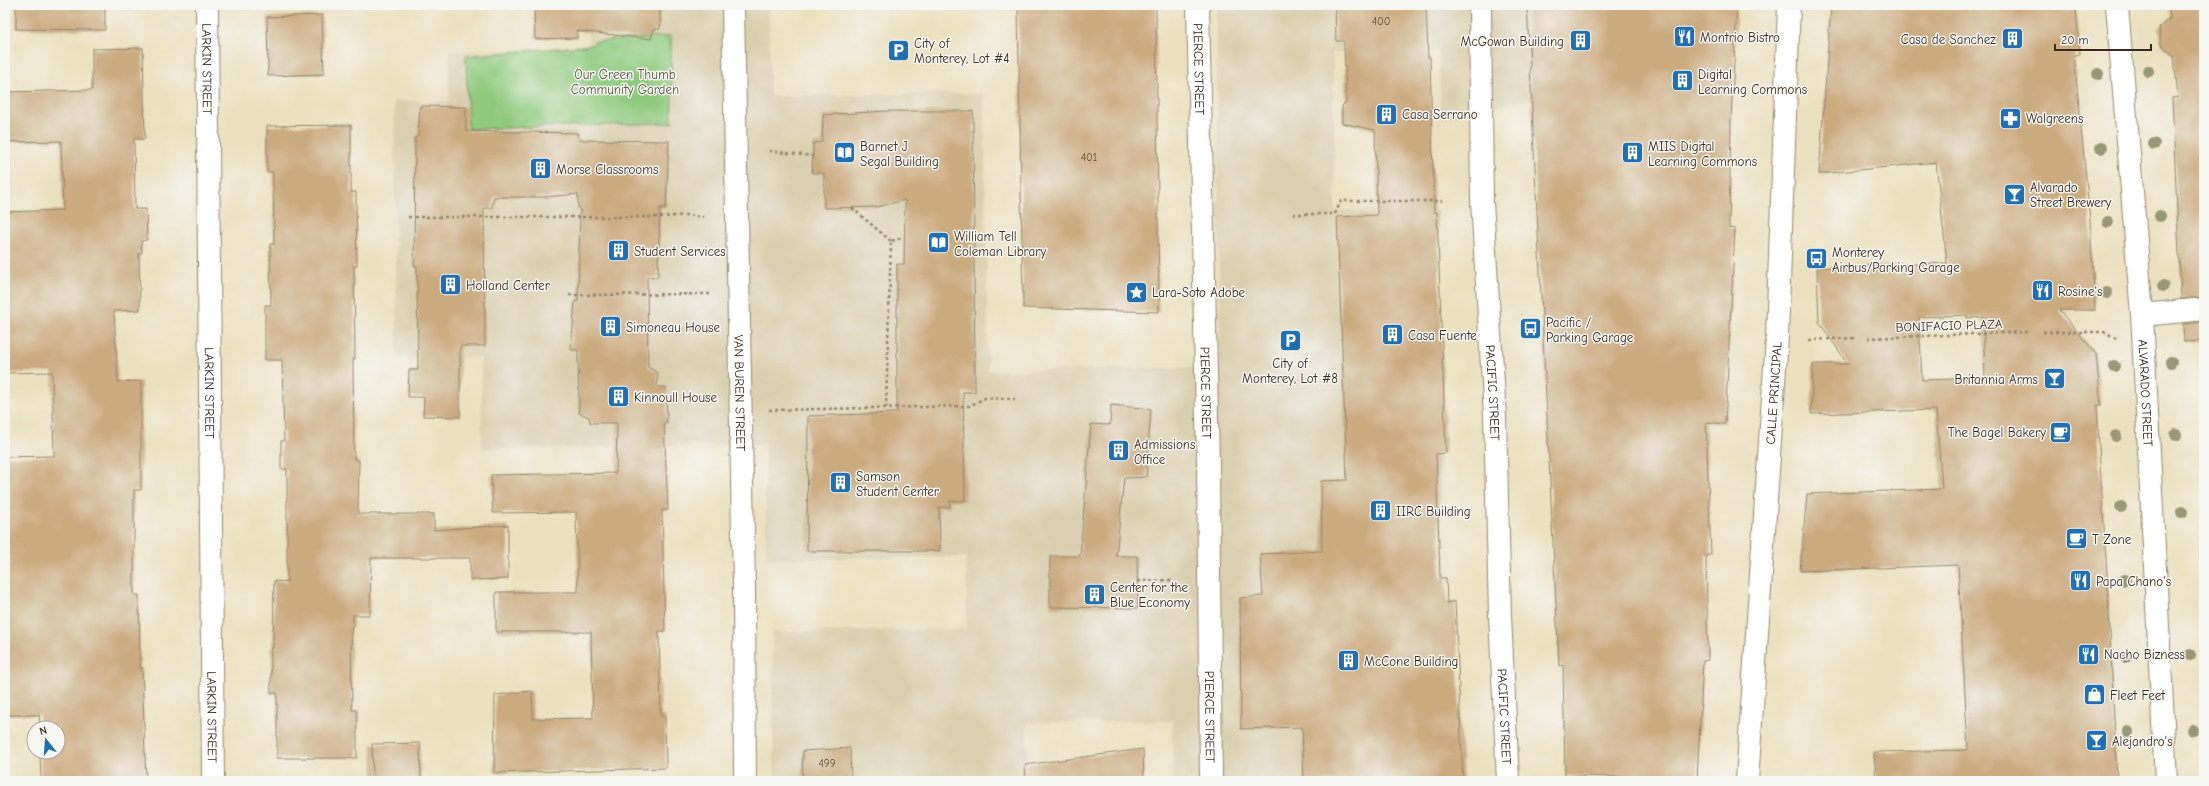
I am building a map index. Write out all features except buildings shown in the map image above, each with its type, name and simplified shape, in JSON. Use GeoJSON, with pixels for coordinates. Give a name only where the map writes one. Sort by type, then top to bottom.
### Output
{"type":"FeatureCollection","features":[{"type":"Feature","properties":{"kind":"street","name":"LARKIN STREET"},"geometry":{"type":"LineString","coordinates":[[207,5],[213,781]]}},
{"type":"Feature","properties":{"kind":"street","name":"VAN BUREN STREET"},"geometry":{"type":"LineString","coordinates":[[733,5],[745,781]]}},
{"type":"Feature","properties":{"kind":"street","name":"PIERCE STREET"},"geometry":{"type":"LineString","coordinates":[[1198,5],[1208,463],[1211,781]]}},
{"type":"Feature","properties":{"kind":"street","name":"PACIFIC STREET"},"geometry":{"type":"LineString","coordinates":[[1480,5],[1482,202],[1495,416],[1500,616],[1508,781]]}},
{"type":"Feature","properties":{"kind":"street","name":"CALLE PRINCIPAL"},"geometry":{"type":"LineString","coordinates":[[1747,781],[1777,338],[1789,5]]}},
{"type":"Feature","properties":{"kind":"street","name":"ALVARADO STREET"},"geometry":{"type":"LineString","coordinates":[[2117,5],[2142,315],[2166,781]]}},
{"type":"Feature","properties":{"kind":"street"},"geometry":{"type":"LineString","coordinates":[[2142,315],[2204,309]]}},
{"type":"Feature","properties":{"kind":"path"},"geometry":{"type":"LineString","coordinates":[[769,151],[813,156]]}},
{"type":"Feature","properties":{"kind":"path"},"geometry":{"type":"LineString","coordinates":[[1293,214],[1336,214],[1341,201],[1442,202]]}},
{"type":"Feature","properties":{"kind":"path"},"geometry":{"type":"LineString","coordinates":[[852,208],[891,241]]}},
{"type":"Feature","properties":{"kind":"path"},"geometry":{"type":"LineString","coordinates":[[408,217],[664,217],[687,215],[703,217]]}},
{"type":"Feature","properties":{"kind":"path"},"geometry":{"type":"LineString","coordinates":[[891,241],[902,238]]}},
{"type":"Feature","properties":{"kind":"path"},"geometry":{"type":"LineString","coordinates":[[886,408],[891,241]]}},
{"type":"Feature","properties":{"kind":"path"},"geometry":{"type":"LineString","coordinates":[[569,295],[688,293],[738,296]]}},
{"type":"Feature","properties":{"kind":"path"},"geometry":{"type":"LineString","coordinates":[[650,328],[691,328],[739,331]]}},
{"type":"Feature","properties":{"kind":"path","name":"BONIFACIO PLAZA"},"geometry":{"type":"LineString","coordinates":[[1868,338],[2030,332]]}},
{"type":"Feature","properties":{"kind":"path"},"geometry":{"type":"LineString","coordinates":[[2043,332],[2104,332],[2118,339]]}},
{"type":"Feature","properties":{"kind":"path"},"geometry":{"type":"LineString","coordinates":[[1809,340],[1855,338]]}},
{"type":"Feature","properties":{"kind":"path"},"geometry":{"type":"LineString","coordinates":[[740,410],[969,406],[985,398],[1016,399]]}},
{"type":"Feature","properties":{"kind":"path"},"geometry":{"type":"LineString","coordinates":[[1138,581],[1173,580]]}},
{"type":"Feature","properties":{"kind":"shaded area"},"geometry":{"type":"Polygon","coordinates":[[[588,5],[769,5],[770,96],[984,93],[988,371],[1220,367],[1216,5],[1634,5],[1658,58],[1735,61],[1732,102],[1533,99],[1440,119],[1439,52],[1333,53],[1335,210],[1437,209],[1444,781],[1173,781],[1172,721],[1027,723],[1028,781],[774,781],[772,632],[967,629],[966,557],[766,559],[765,444],[482,449],[481,357],[397,358],[394,101],[449,101],[449,51],[588,49],[588,5]]]}},
{"type":"Feature","properties":{"kind":"green space","name":"Our Green Thumb Community Garden"},"geometry":{"type":"Polygon","coordinates":[[[671,36],[672,123],[468,129],[466,56],[592,45],[594,42],[671,36]]]}},
{"type":"Feature","properties":{"kind":"place","name":"Montrio Bistro"},"geometry":{"type":"Point","coordinates":[1684,37]}},
{"type":"Feature","properties":{"kind":"place","name":"Casa de Sanchez"},"geometry":{"type":"Point","coordinates":[2012,39]}},
{"type":"Feature","properties":{"kind":"place","name":"McGowan Building"},"geometry":{"type":"Point","coordinates":[1580,41]}},
{"type":"Feature","properties":{"kind":"place","name":"City of Monterey, Lot #4"},"geometry":{"type":"Point","coordinates":[898,50]}},
{"type":"Feature","properties":{"kind":"place","name":"Digital Learning Commons"},"geometry":{"type":"Point","coordinates":[1682,81]}},
{"type":"Feature","properties":{"kind":"place","name":"Casa Serrano"},"geometry":{"type":"Point","coordinates":[1387,114]}},
{"type":"Feature","properties":{"kind":"place","name":"Walgreens"},"geometry":{"type":"Point","coordinates":[2011,118]}},
{"type":"Feature","properties":{"kind":"place","name":"Barnet J Segal Building"},"geometry":{"type":"Point","coordinates":[845,153]}},
{"type":"Feature","properties":{"kind":"place","name":"MIIS Digital Learning Commons"},"geometry":{"type":"Point","coordinates":[1632,153]}},
{"type":"Feature","properties":{"kind":"place","name":"Morse Classrooms"},"geometry":{"type":"Point","coordinates":[541,169]}},
{"type":"Feature","properties":{"kind":"place","name":"Alvarado Street Brewery"},"geometry":{"type":"Point","coordinates":[2014,194]}},
{"type":"Feature","properties":{"kind":"place","name":"William Tell Coleman Library"},"geometry":{"type":"Point","coordinates":[939,243]}},
{"type":"Feature","properties":{"kind":"place","name":"Student Services"},"geometry":{"type":"Point","coordinates":[619,251]}},
{"type":"Feature","properties":{"kind":"place","name":"Monterey Airbus/Parking Garage"},"geometry":{"type":"Point","coordinates":[1816,259]}},
{"type":"Feature","properties":{"kind":"place","name":"Holland Center"},"geometry":{"type":"Point","coordinates":[451,285]}},
{"type":"Feature","properties":{"kind":"place","name":"Rosine's"},"geometry":{"type":"Point","coordinates":[2042,291]}},
{"type":"Feature","properties":{"kind":"place","name":"Lara-Soto Adobe"},"geometry":{"type":"Point","coordinates":[1137,292]}},
{"type":"Feature","properties":{"kind":"place","name":"Simoneau House"},"geometry":{"type":"Point","coordinates":[610,327]}},
{"type":"Feature","properties":{"kind":"place","name":"Pacific / Parking Garage"},"geometry":{"type":"Point","coordinates":[1531,329]}},
{"type":"Feature","properties":{"kind":"place","name":"Casa Fuente"},"geometry":{"type":"Point","coordinates":[1392,335]}},
{"type":"Feature","properties":{"kind":"place","name":"City of Monterey, Lot #8"},"geometry":{"type":"Point","coordinates":[1290,341]}},
{"type":"Feature","properties":{"kind":"place","name":"Britannia Arms"},"geometry":{"type":"Point","coordinates":[2054,379]}},
{"type":"Feature","properties":{"kind":"place","name":"Kinnoull House"},"geometry":{"type":"Point","coordinates":[619,397]}},
{"type":"Feature","properties":{"kind":"place","name":"The Bagel Bakery"},"geometry":{"type":"Point","coordinates":[2061,432]}},
{"type":"Feature","properties":{"kind":"place","name":"Admissions Office"},"geometry":{"type":"Point","coordinates":[1118,451]}},
{"type":"Feature","properties":{"kind":"place","name":"Samson Student Center"},"geometry":{"type":"Point","coordinates":[841,483]}},
{"type":"Feature","properties":{"kind":"place","name":"IIRC Building"},"geometry":{"type":"Point","coordinates":[1380,511]}},
{"type":"Feature","properties":{"kind":"place","name":"T Zone"},"geometry":{"type":"Point","coordinates":[2076,539]}},
{"type":"Feature","properties":{"kind":"place","name":"Papa Chano's"},"geometry":{"type":"Point","coordinates":[2080,581]}},
{"type":"Feature","properties":{"kind":"place","name":"Center for the Blue Economy"},"geometry":{"type":"Point","coordinates":[1094,594]}},
{"type":"Feature","properties":{"kind":"place","name":"Nacho Bizness"},"geometry":{"type":"Point","coordinates":[2088,654]}},
{"type":"Feature","properties":{"kind":"place","name":"McCone Building"},"geometry":{"type":"Point","coordinates":[1349,661]}},
{"type":"Feature","properties":{"kind":"place","name":"Fleet Feet"},"geometry":{"type":"Point","coordinates":[2094,695]}},
{"type":"Feature","properties":{"kind":"place","name":"Alejandro's"},"geometry":{"type":"Point","coordinates":[2097,741]}}]}
